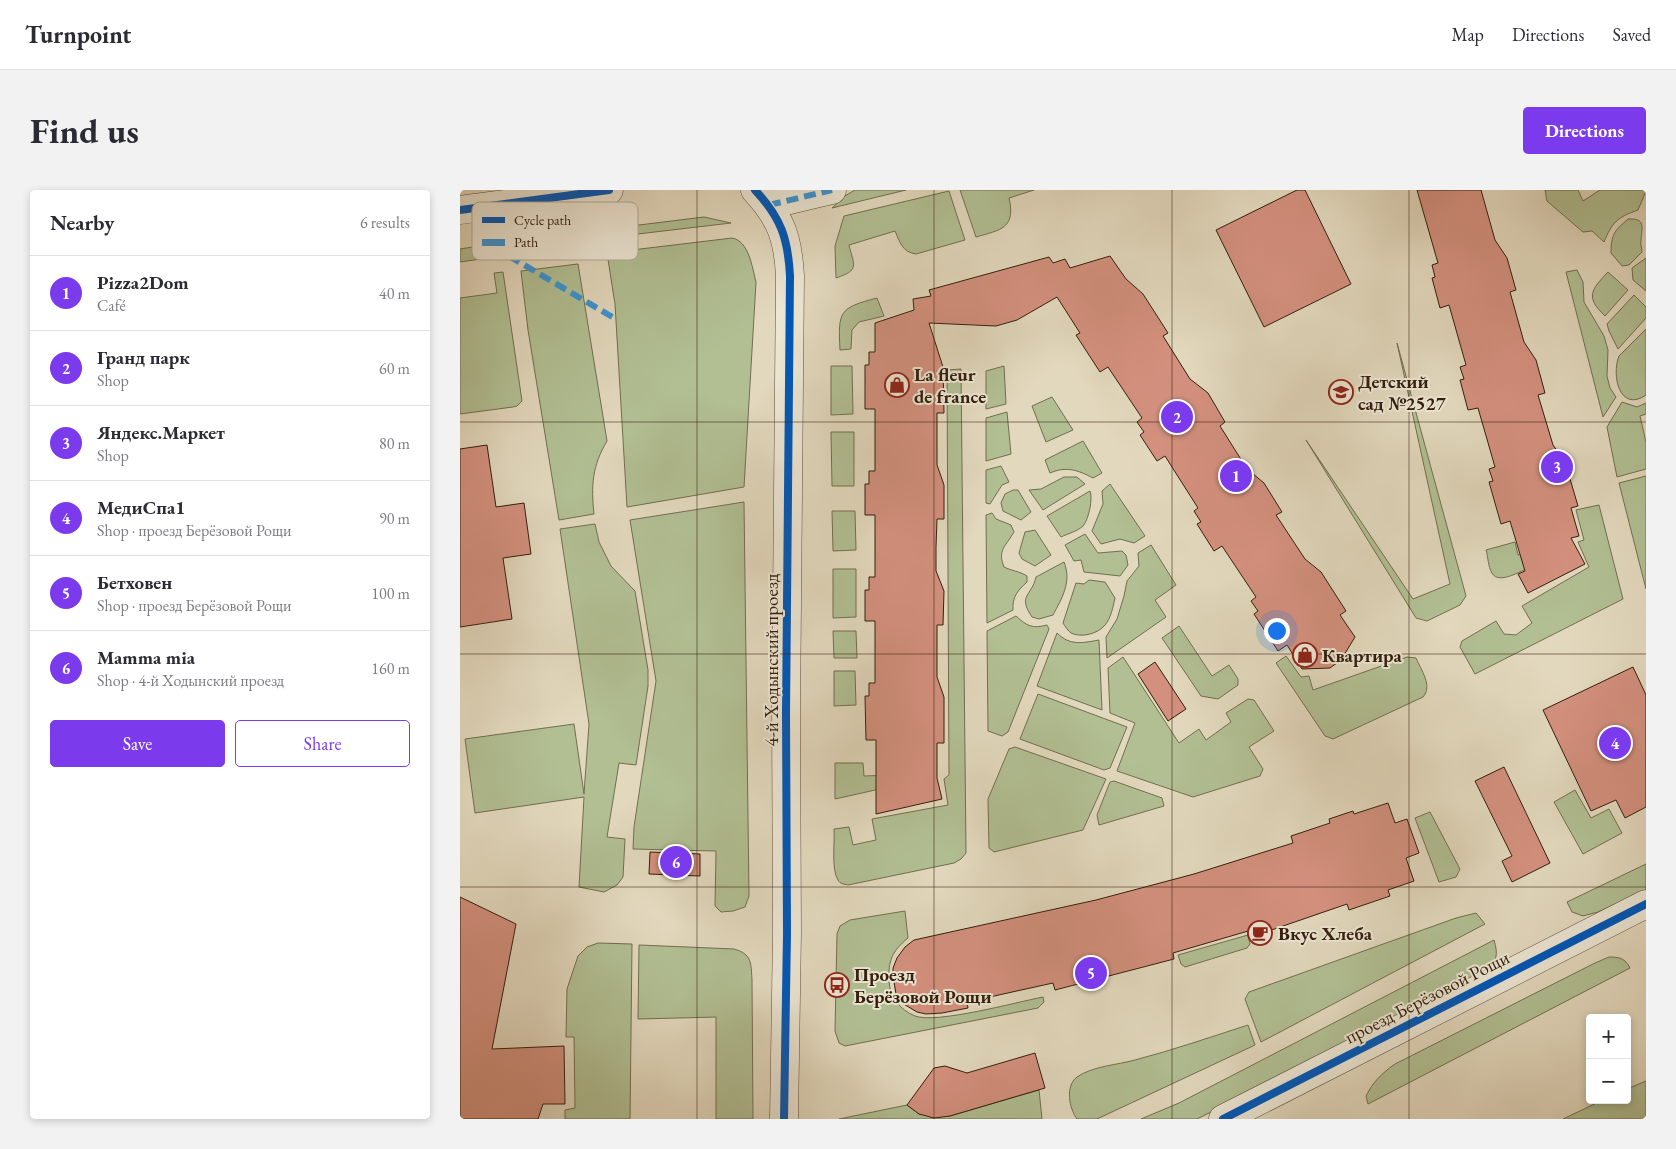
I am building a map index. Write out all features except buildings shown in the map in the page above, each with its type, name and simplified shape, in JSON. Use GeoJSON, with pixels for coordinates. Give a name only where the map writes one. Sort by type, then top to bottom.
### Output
{"type":"FeatureCollection","features":[{"type":"Feature","properties":{"kind":"street"},"geometry":{"type":"LineString","coordinates":[[520,202],[609,190]]}},
{"type":"Feature","properties":{"kind":"street"},"geometry":{"type":"LineString","coordinates":[[762,198],[832,190]]}},
{"type":"Feature","properties":{"kind":"street","name":"4-й Ходынский проезд"},"geometry":{"type":"LineString","coordinates":[[762,198],[784,231],[789,256],[790,276],[786,712],[787,933],[784,1119]]}},
{"type":"Feature","properties":{"kind":"street","name":"проезд Берёзовой Рощи"},"geometry":{"type":"LineString","coordinates":[[1223,1119],[1646,904]]}},
{"type":"Feature","properties":{"kind":"green space"},"geometry":{"type":"Polygon","coordinates":[[[855,190],[906,190],[832,208],[855,190]]]}},
{"type":"Feature","properties":{"kind":"green space"},"geometry":{"type":"Polygon","coordinates":[[[960,190],[1034,190],[1009,198],[1011,208],[1008,222],[993,232],[976,237],[960,190]]]}},
{"type":"Feature","properties":{"kind":"green space"},"geometry":{"type":"Polygon","coordinates":[[[1545,190],[1578,190],[1583,201],[1600,190],[1646,191],[1638,210],[1616,221],[1604,242],[1592,231],[1583,232],[1547,201],[1545,190]]]}},
{"type":"Feature","properties":{"kind":"green space"},"geometry":{"type":"Polygon","coordinates":[[[949,191],[965,240],[916,254],[905,249],[895,231],[849,245],[853,263],[852,270],[836,278],[835,246],[844,216],[949,191]]]}},
{"type":"Feature","properties":{"kind":"green space"},"geometry":{"type":"Polygon","coordinates":[[[704,217],[731,223],[638,234],[638,225],[704,217]]]}},
{"type":"Feature","properties":{"kind":"green space"},"geometry":{"type":"Polygon","coordinates":[[[1628,219],[1638,220],[1642,224],[1642,252],[1629,265],[1622,266],[1611,253],[1612,242],[1616,230],[1628,219]]]}},
{"type":"Feature","properties":{"kind":"green space"},"geometry":{"type":"Polygon","coordinates":[[[732,238],[738,240],[746,249],[756,282],[744,487],[627,507],[615,304],[608,260],[638,260],[638,249],[732,238]]]}},
{"type":"Feature","properties":{"kind":"green space"},"geometry":{"type":"Polygon","coordinates":[[[472,247],[472,260],[474,260],[460,262],[460,249],[472,247]]]}},
{"type":"Feature","properties":{"kind":"green space"},"geometry":{"type":"Polygon","coordinates":[[[1646,258],[1646,291],[1633,280],[1632,268],[1646,258]]]}},
{"type":"Feature","properties":{"kind":"green space"},"geometry":{"type":"Polygon","coordinates":[[[578,264],[607,441],[598,459],[594,476],[594,514],[559,520],[528,330],[521,271],[578,264]]]}},
{"type":"Feature","properties":{"kind":"green space"},"geometry":{"type":"Polygon","coordinates":[[[1577,270],[1583,282],[1584,302],[1604,336],[1608,350],[1607,376],[1610,388],[1616,397],[1603,417],[1566,272],[1577,270]]]}},
{"type":"Feature","properties":{"kind":"green space"},"geometry":{"type":"Polygon","coordinates":[[[503,272],[522,401],[513,407],[460,414],[460,298],[497,293],[494,273],[503,272]]]}},
{"type":"Feature","properties":{"kind":"green space"},"geometry":{"type":"Polygon","coordinates":[[[1608,272],[1628,290],[1605,316],[1595,304],[1593,294],[1594,289],[1608,272]]]}},
{"type":"Feature","properties":{"kind":"green space"},"geometry":{"type":"Polygon","coordinates":[[[1634,295],[1646,307],[1646,318],[1618,349],[1607,324],[1634,295]]]}},
{"type":"Feature","properties":{"kind":"green space"},"geometry":{"type":"Polygon","coordinates":[[[877,298],[884,316],[859,322],[852,330],[851,349],[840,350],[840,327],[843,313],[855,305],[877,298]]]}},
{"type":"Feature","properties":{"kind":"green space"},"geometry":{"type":"Polygon","coordinates":[[[1646,329],[1646,395],[1637,399],[1630,399],[1624,396],[1617,382],[1617,364],[1619,356],[1646,329]]]}},
{"type":"Feature","properties":{"kind":"green space"},"geometry":{"type":"Polygon","coordinates":[[[1397,343],[1466,596],[1460,605],[1427,621],[1416,618],[1306,440],[1413,599],[1450,584],[1397,343]]]}},
{"type":"Feature","properties":{"kind":"green space"},"geometry":{"type":"Polygon","coordinates":[[[831,366],[852,366],[853,414],[831,415],[831,366]]]}},
{"type":"Feature","properties":{"kind":"green space"},"geometry":{"type":"Polygon","coordinates":[[[1004,366],[1006,404],[986,409],[986,371],[1004,366]]]}},
{"type":"Feature","properties":{"kind":"green space"},"geometry":{"type":"Polygon","coordinates":[[[961,369],[966,853],[954,863],[848,885],[841,883],[836,875],[834,829],[849,827],[853,845],[876,840],[872,819],[948,805],[944,779],[949,775],[947,370],[961,369]]]}},
{"type":"Feature","properties":{"kind":"green space"},"geometry":{"type":"Polygon","coordinates":[[[1052,397],[1073,430],[1046,442],[1032,406],[1052,397]]]}},
{"type":"Feature","properties":{"kind":"green space"},"geometry":{"type":"Polygon","coordinates":[[[1622,402],[1637,407],[1646,403],[1646,414],[1640,416],[1646,442],[1646,469],[1617,477],[1607,427],[1622,402]]]}},
{"type":"Feature","properties":{"kind":"green space"},"geometry":{"type":"Polygon","coordinates":[[[1007,412],[1011,454],[986,461],[986,418],[1007,412]]]}},
{"type":"Feature","properties":{"kind":"green space"},"geometry":{"type":"Polygon","coordinates":[[[831,432],[854,432],[854,486],[832,486],[831,432]]]}},
{"type":"Feature","properties":{"kind":"green space"},"geometry":{"type":"Polygon","coordinates":[[[1083,441],[1102,473],[1093,478],[1067,469],[1050,473],[1045,460],[1083,441]]]}},
{"type":"Feature","properties":{"kind":"green space"},"geometry":{"type":"Polygon","coordinates":[[[1001,466],[1009,482],[1002,485],[990,504],[986,503],[986,470],[1001,466]]]}},
{"type":"Feature","properties":{"kind":"green space"},"geometry":{"type":"Polygon","coordinates":[[[1646,476],[1646,589],[1619,483],[1646,476]]]}},
{"type":"Feature","properties":{"kind":"green space"},"geometry":{"type":"Polygon","coordinates":[[[1064,477],[1077,477],[1085,484],[1043,510],[1029,490],[1041,489],[1064,477]]]}},
{"type":"Feature","properties":{"kind":"green space"},"geometry":{"type":"Polygon","coordinates":[[[1110,484],[1145,536],[1134,543],[1120,539],[1101,544],[1092,531],[1103,504],[1102,491],[1110,484]]]}},
{"type":"Feature","properties":{"kind":"green space"},"geometry":{"type":"Polygon","coordinates":[[[1018,490],[1031,512],[1021,520],[1003,511],[1001,503],[1005,494],[1018,490]]]}},
{"type":"Feature","properties":{"kind":"green space"},"geometry":{"type":"Polygon","coordinates":[[[1090,491],[1091,503],[1085,523],[1078,529],[1061,537],[1047,516],[1090,491]]]}},
{"type":"Feature","properties":{"kind":"green space"},"geometry":{"type":"Polygon","coordinates":[[[744,502],[749,896],[745,907],[721,912],[715,906],[716,851],[633,849],[634,827],[656,681],[630,520],[744,502]]]}},
{"type":"Feature","properties":{"kind":"green space"},"geometry":{"type":"Polygon","coordinates":[[[1599,505],[1623,599],[1475,674],[1460,647],[1462,641],[1496,621],[1504,634],[1516,635],[1532,623],[1522,606],[1589,567],[1578,542],[1584,540],[1576,510],[1599,505]]]}},
{"type":"Feature","properties":{"kind":"green space"},"geometry":{"type":"Polygon","coordinates":[[[832,511],[855,511],[856,550],[833,551],[832,511]]]}},
{"type":"Feature","properties":{"kind":"green space"},"geometry":{"type":"Polygon","coordinates":[[[992,513],[996,519],[1011,525],[1014,532],[1002,552],[1001,556],[1004,567],[1027,576],[1027,582],[1016,594],[1013,610],[987,623],[986,515],[992,513]]]}},
{"type":"Feature","properties":{"kind":"green space"},"geometry":{"type":"Polygon","coordinates":[[[595,524],[599,542],[611,566],[635,591],[648,670],[648,686],[636,765],[619,763],[607,837],[625,839],[623,877],[617,885],[604,892],[579,887],[584,797],[475,813],[465,739],[574,724],[584,794],[589,724],[560,529],[595,524]]]}},
{"type":"Feature","properties":{"kind":"green space"},"geometry":{"type":"Polygon","coordinates":[[[1035,530],[1051,555],[1035,566],[1022,559],[1019,553],[1025,532],[1035,530]]]}},
{"type":"Feature","properties":{"kind":"green space"},"geometry":{"type":"Polygon","coordinates":[[[1085,534],[1098,553],[1122,551],[1126,555],[1128,565],[1120,576],[1084,572],[1081,560],[1074,561],[1065,545],[1085,534]]]}},
{"type":"Feature","properties":{"kind":"green space"},"geometry":{"type":"Polygon","coordinates":[[[1515,542],[1518,555],[1536,551],[1534,565],[1506,577],[1495,577],[1490,568],[1486,550],[1515,542]]]}},
{"type":"Feature","properties":{"kind":"green space"},"geometry":{"type":"Polygon","coordinates":[[[1151,545],[1176,585],[1155,600],[1166,617],[1107,658],[1106,637],[1117,619],[1127,581],[1139,566],[1138,553],[1151,545]]]}},
{"type":"Feature","properties":{"kind":"green space"},"geometry":{"type":"Polygon","coordinates":[[[1064,562],[1067,576],[1065,590],[1053,615],[1039,619],[1032,617],[1026,600],[1036,577],[1064,562]]]}},
{"type":"Feature","properties":{"kind":"green space"},"geometry":{"type":"Polygon","coordinates":[[[833,569],[856,569],[856,617],[833,618],[833,569]]]}},
{"type":"Feature","properties":{"kind":"green space"},"geometry":{"type":"Polygon","coordinates":[[[1089,580],[1105,582],[1115,598],[1113,609],[1107,622],[1098,631],[1084,635],[1075,634],[1070,632],[1063,623],[1076,583],[1084,584],[1089,580]]]}},
{"type":"Feature","properties":{"kind":"green space"},"geometry":{"type":"Polygon","coordinates":[[[1016,616],[1030,626],[1047,625],[1049,629],[1008,732],[1002,736],[988,731],[987,631],[1016,616]]]}},
{"type":"Feature","properties":{"kind":"green space"},"geometry":{"type":"Polygon","coordinates":[[[1179,626],[1212,676],[1229,665],[1238,679],[1238,685],[1218,699],[1201,696],[1162,638],[1179,626]]]}},
{"type":"Feature","properties":{"kind":"green space"},"geometry":{"type":"Polygon","coordinates":[[[833,631],[856,631],[857,658],[834,658],[833,631]]]}},
{"type":"Feature","properties":{"kind":"green space"},"geometry":{"type":"Polygon","coordinates":[[[1057,633],[1072,642],[1082,643],[1099,640],[1102,710],[1037,686],[1057,633]]]}},
{"type":"Feature","properties":{"kind":"green space"},"geometry":{"type":"Polygon","coordinates":[[[1286,656],[1301,677],[1309,676],[1313,690],[1407,657],[1416,658],[1425,678],[1426,693],[1423,697],[1333,739],[1325,736],[1276,663],[1286,656]]]}},
{"type":"Feature","properties":{"kind":"green space"},"geometry":{"type":"Polygon","coordinates":[[[1123,657],[1179,743],[1199,729],[1206,740],[1231,722],[1226,713],[1248,699],[1254,700],[1274,731],[1249,747],[1263,769],[1260,776],[1193,797],[1117,771],[1135,723],[1110,713],[1108,668],[1123,657]]]}},
{"type":"Feature","properties":{"kind":"green space"},"geometry":{"type":"Polygon","coordinates":[[[834,671],[855,671],[856,705],[834,706],[834,671]]]}},
{"type":"Feature","properties":{"kind":"green space"},"geometry":{"type":"Polygon","coordinates":[[[1038,694],[1127,727],[1110,768],[1104,770],[1020,739],[1038,694]]]}},
{"type":"Feature","properties":{"kind":"green space"},"geometry":{"type":"Polygon","coordinates":[[[1015,747],[1106,779],[1083,830],[994,852],[989,848],[988,799],[1009,749],[1015,747]]]}},
{"type":"Feature","properties":{"kind":"green space"},"geometry":{"type":"Polygon","coordinates":[[[835,763],[863,763],[864,776],[892,775],[893,786],[835,799],[835,763]]]}},
{"type":"Feature","properties":{"kind":"green space"},"geometry":{"type":"Polygon","coordinates":[[[1114,781],[1162,798],[1164,806],[1099,825],[1097,815],[1110,782],[1114,781]]]}},
{"type":"Feature","properties":{"kind":"green space"},"geometry":{"type":"Polygon","coordinates":[[[1575,790],[1591,818],[1609,809],[1622,833],[1583,854],[1554,802],[1575,790]]]}},
{"type":"Feature","properties":{"kind":"green space"},"geometry":{"type":"Polygon","coordinates":[[[1430,812],[1460,869],[1456,877],[1439,882],[1415,818],[1430,812]]]}},
{"type":"Feature","properties":{"kind":"green space"},"geometry":{"type":"Polygon","coordinates":[[[1646,864],[1646,890],[1598,912],[1583,916],[1572,912],[1567,902],[1646,864]]]}},
{"type":"Feature","properties":{"kind":"green space"},"geometry":{"type":"Polygon","coordinates":[[[905,911],[908,938],[898,947],[892,957],[889,974],[891,992],[900,1007],[915,1016],[926,1018],[958,1015],[1043,997],[1044,1002],[1038,1008],[845,1046],[839,1043],[835,1031],[837,934],[840,926],[850,920],[905,911]]]}},
{"type":"Feature","properties":{"kind":"green space"},"geometry":{"type":"Polygon","coordinates":[[[1476,913],[1485,924],[1261,1042],[1245,999],[1249,992],[1456,918],[1476,913]]]}},
{"type":"Feature","properties":{"kind":"green space"},"geometry":{"type":"Polygon","coordinates":[[[1248,935],[1250,944],[1247,948],[1185,967],[1181,964],[1178,955],[1248,935]]]}},
{"type":"Feature","properties":{"kind":"green space"},"geometry":{"type":"Polygon","coordinates":[[[1494,940],[1496,958],[1485,974],[1197,1119],[1141,1119],[1179,1103],[1494,940]]]}},
{"type":"Feature","properties":{"kind":"green space"},"geometry":{"type":"Polygon","coordinates":[[[598,943],[632,944],[630,1119],[565,1119],[565,1110],[575,1108],[574,1037],[566,1037],[567,989],[578,956],[587,947],[598,943]]]}},
{"type":"Feature","properties":{"kind":"green space"},"geometry":{"type":"Polygon","coordinates":[[[639,945],[734,949],[740,951],[749,960],[752,980],[753,1119],[716,1119],[716,1017],[638,1019],[639,945]]]}},
{"type":"Feature","properties":{"kind":"green space"},"geometry":{"type":"Polygon","coordinates":[[[1609,957],[1621,959],[1630,968],[1368,1104],[1366,1096],[1372,1086],[1382,1074],[1395,1064],[1609,957]]]}},
{"type":"Feature","properties":{"kind":"green space"},"geometry":{"type":"Polygon","coordinates":[[[1248,1025],[1255,1045],[1097,1119],[1077,1119],[1074,1114],[1070,1103],[1071,1086],[1073,1081],[1083,1073],[1163,1052],[1248,1025]]]}},
{"type":"Feature","properties":{"kind":"green space"},"geometry":{"type":"Polygon","coordinates":[[[1646,1081],[1646,1119],[1563,1119],[1595,1104],[1631,1104],[1631,1087],[1646,1081]]]}},
{"type":"Feature","properties":{"kind":"green space"},"geometry":{"type":"Polygon","coordinates":[[[1039,1090],[1042,1119],[839,1119],[907,1105],[919,1114],[950,1116],[1039,1090]]]}},
{"type":"Feature","properties":{"kind":"marked path"},"geometry":{"type":"LineString","coordinates":[[769,205],[832,190]]}},
{"type":"Feature","properties":{"kind":"marked path"},"geometry":{"type":"LineString","coordinates":[[516,260],[614,318]]}},
{"type":"Feature","properties":{"kind":"cycle path"},"geometry":{"type":"LineString","coordinates":[[520,202],[609,190]]}},
{"type":"Feature","properties":{"kind":"cycle path"},"geometry":{"type":"LineString","coordinates":[[755,190],[771,210],[782,229],[790,276],[786,712],[787,933],[784,1119]]}},
{"type":"Feature","properties":{"kind":"cycle path"},"geometry":{"type":"LineString","coordinates":[[460,210],[472,208]]}},
{"type":"Feature","properties":{"kind":"cycle path"},"geometry":{"type":"LineString","coordinates":[[1223,1119],[1646,904]]}},
{"type":"Feature","properties":{"kind":"place","name":"La fleur de france"},"geometry":{"type":"Point","coordinates":[897,385]}},
{"type":"Feature","properties":{"kind":"place","name":"Детский сад №2527"},"geometry":{"type":"Point","coordinates":[1341,392]}},
{"type":"Feature","properties":{"kind":"place","name":"Гранд парк"},"geometry":{"type":"Point","coordinates":[1177,417]}},
{"type":"Feature","properties":{"kind":"place","name":"Яндекс.Маркет"},"geometry":{"type":"Point","coordinates":[1557,467]}},
{"type":"Feature","properties":{"kind":"place","name":"Pizza2Dom"},"geometry":{"type":"Point","coordinates":[1236,476]}},
{"type":"Feature","properties":{"kind":"place","name":"Квартира"},"geometry":{"type":"Point","coordinates":[1305,655]}},
{"type":"Feature","properties":{"kind":"place","name":"МедиСпа1"},"geometry":{"type":"Point","coordinates":[1615,743]}},
{"type":"Feature","properties":{"kind":"place","name":"Mamma mia"},"geometry":{"type":"Point","coordinates":[676,862]}},
{"type":"Feature","properties":{"kind":"place","name":"Вкус Хлеба"},"geometry":{"type":"Point","coordinates":[1260,933]}},
{"type":"Feature","properties":{"kind":"place","name":"Бетховен"},"geometry":{"type":"Point","coordinates":[1091,973]}},
{"type":"Feature","properties":{"kind":"place","name":"Проезд Берёзовой Рощи"},"geometry":{"type":"Point","coordinates":[837,985]}}]}
